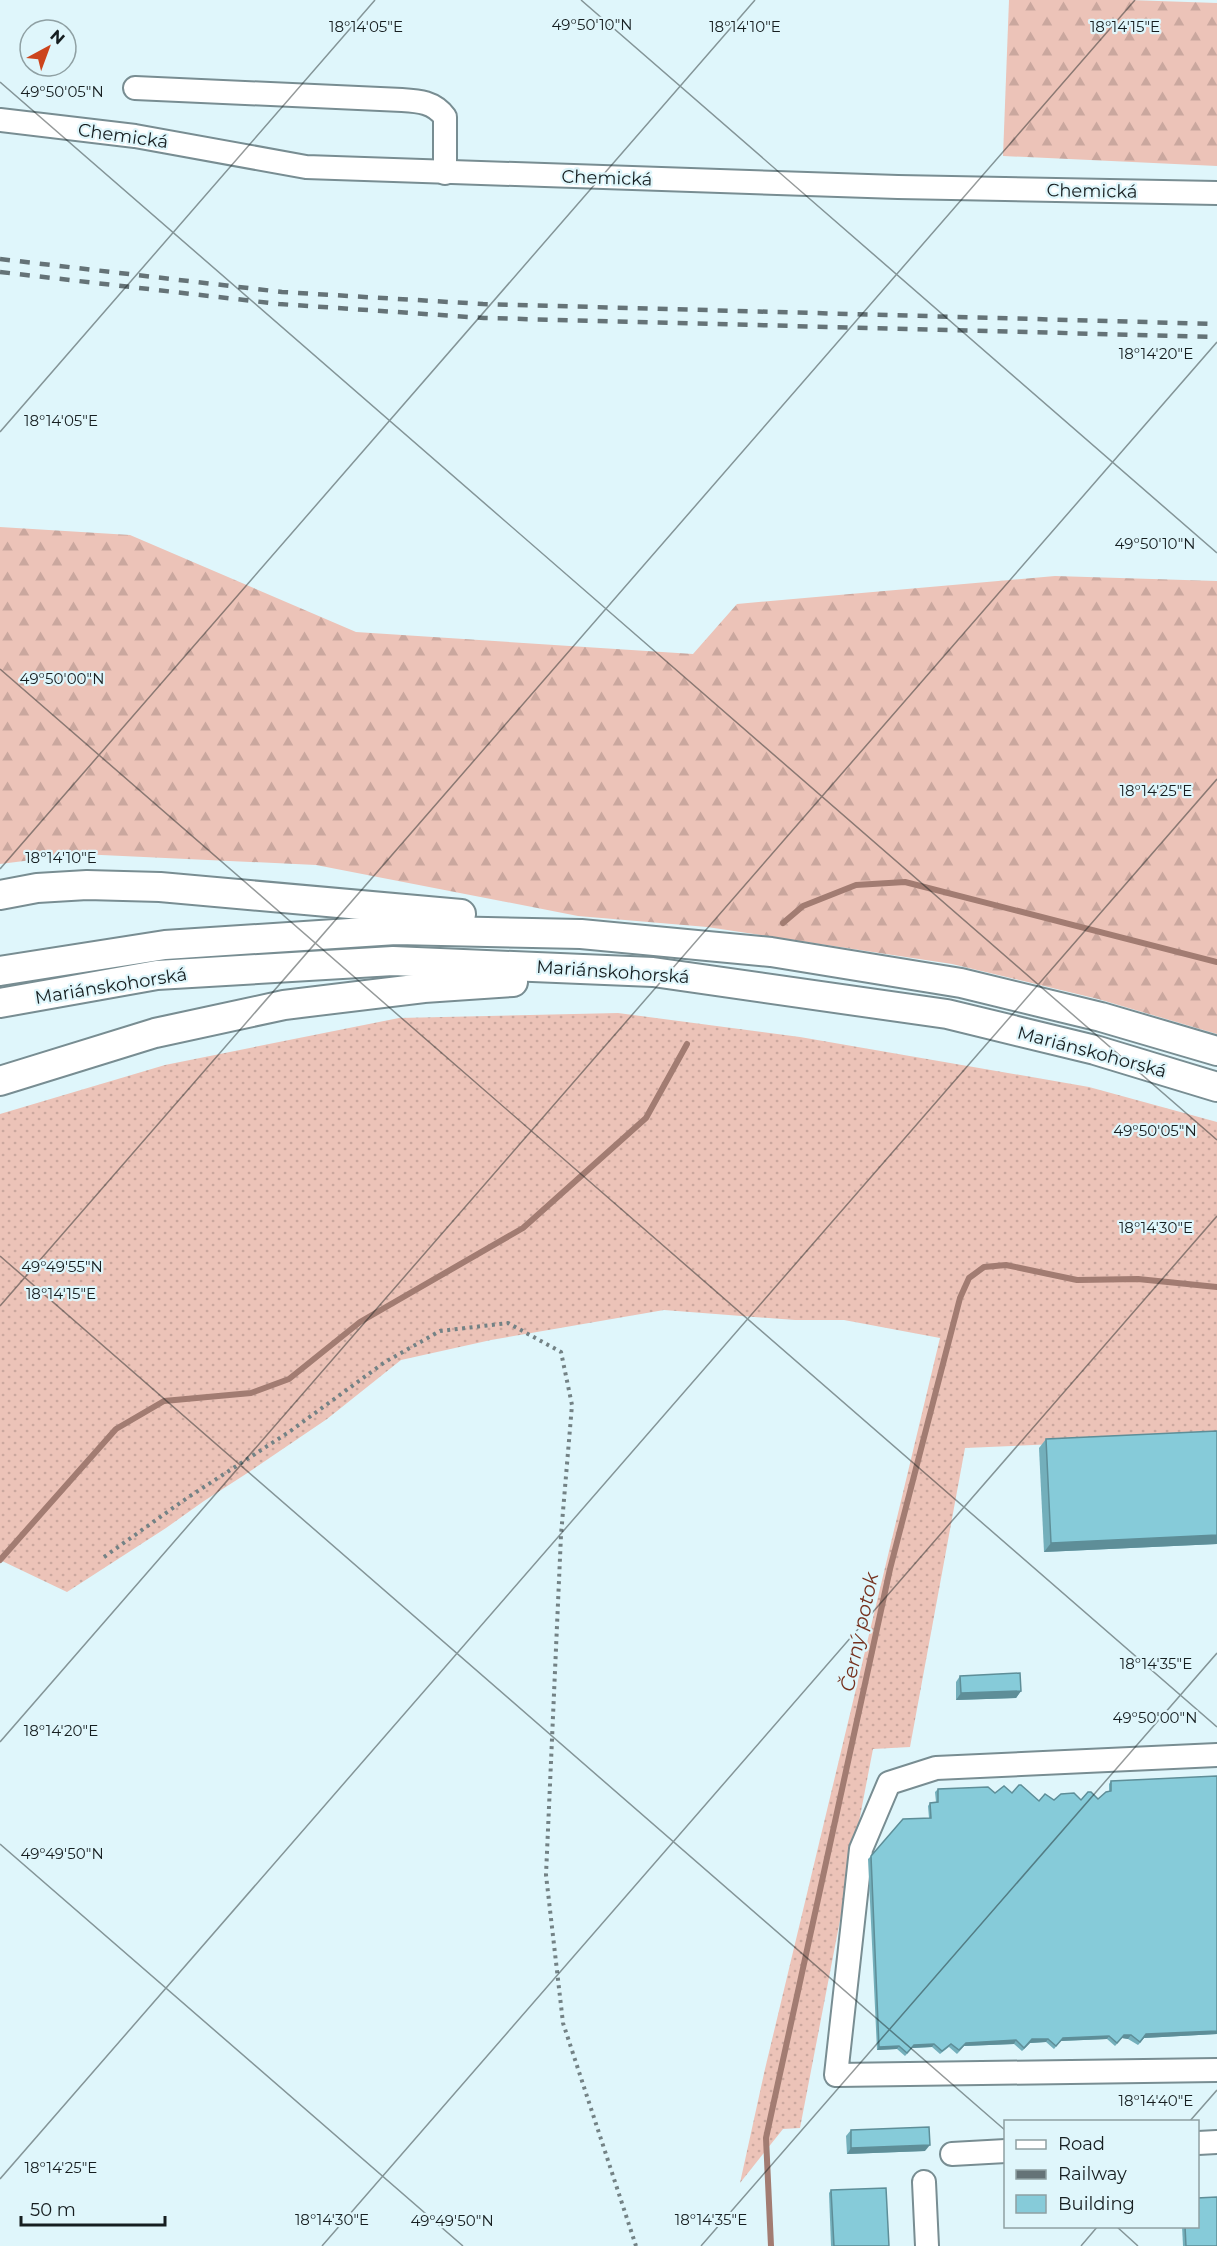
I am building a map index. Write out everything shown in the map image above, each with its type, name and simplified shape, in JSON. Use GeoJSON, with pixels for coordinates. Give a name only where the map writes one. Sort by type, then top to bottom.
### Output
{"type":"FeatureCollection","features":[{"type":"Feature","properties":{"kind":"main road"},"geometry":{"type":"LineString","coordinates":[[0,895],[37,888],[87,885],[160,887],[483,916],[582,934]]}},
{"type":"Feature","properties":{"kind":"main road","name":"Mariánskohorská"},"geometry":{"type":"LineString","coordinates":[[0,971],[165,945],[396,930],[582,934],[771,952],[961,983],[1101,1017],[1217,1051]]}},
{"type":"Feature","properties":{"kind":"main road","name":"Mariánskohorská"},"geometry":{"type":"LineString","coordinates":[[0,1003],[157,975],[393,961],[653,972],[947,1014],[1095,1050],[1217,1087]]}},
{"type":"Feature","properties":{"kind":"main road"},"geometry":{"type":"LineString","coordinates":[[0,1081],[155,1033],[284,1005],[423,988],[653,972]]}},
{"type":"Feature","properties":{"kind":"street"},"geometry":{"type":"LineString","coordinates":[[135,88],[417,101],[429,104],[445,117],[445,173]]}},
{"type":"Feature","properties":{"kind":"street","name":"Chemická"},"geometry":{"type":"LineString","coordinates":[[0,120],[135,136],[306,167],[898,187],[1217,193]]}},
{"type":"Feature","properties":{"kind":"street"},"geometry":{"type":"LineString","coordinates":[[1217,1755],[936,1768],[889,1783],[861,1849],[836,2075],[1217,2070]]}},
{"type":"Feature","properties":{"kind":"street"},"geometry":{"type":"LineString","coordinates":[[1199,2143],[1217,2142]]}},
{"type":"Feature","properties":{"kind":"street"},"geometry":{"type":"LineString","coordinates":[[952,2154],[1004,2151]]}},
{"type":"Feature","properties":{"kind":"street"},"geometry":{"type":"LineString","coordinates":[[924,2182],[927,2246]]}},
{"type":"Feature","properties":{"kind":"path"},"geometry":{"type":"LineString","coordinates":[[104,1557],[187,1498],[289,1432],[385,1362],[441,1331],[508,1323],[561,1352],[572,1405],[561,1535],[546,1875],[563,2023],[636,2246]]}},
{"type":"Feature","properties":{"kind":"green space"},"geometry":{"type":"Polygon","coordinates":[[[1009,0],[1217,3],[1217,166],[1003,156],[1009,0]]]}},
{"type":"Feature","properties":{"kind":"green space"},"geometry":{"type":"Polygon","coordinates":[[[0,527],[130,535],[356,632],[693,654],[737,604],[1055,576],[1217,581],[1217,1034],[1098,999],[952,964],[707,927],[578,916],[316,865],[80,854],[0,864],[0,527]]]}},
{"type":"Feature","properties":{"kind":"green space"},"geometry":{"type":"Polygon","coordinates":[[[618,1013],[800,1037],[1089,1087],[1217,1122],[1217,1437],[965,1448],[910,1747],[873,1749],[800,2128],[783,2129],[740,2183],[765,2069],[940,1338],[844,1320],[795,1320],[664,1310],[491,1340],[401,1360],[327,1419],[67,1592],[0,1560],[0,1114],[165,1065],[399,1018],[618,1013]]]}},
{"type":"Feature","properties":{"kind":"building"},"geometry":{"type":"Polygon","coordinates":[[[1217,1431],[1217,1535],[1051,1543],[1046,1439],[1217,1431]]]}},
{"type":"Feature","properties":{"kind":"building"},"geometry":{"type":"Polygon","coordinates":[[[1020,1673],[1021,1691],[961,1693],[960,1676],[1020,1673]]]}},
{"type":"Feature","properties":{"kind":"building"},"geometry":{"type":"Polygon","coordinates":[[[1217,1776],[1217,2031],[1146,2034],[1140,2042],[1131,2035],[1124,2035],[1117,2043],[1109,2036],[1063,2038],[1056,2046],[1048,2039],[1032,2039],[1024,2048],[1016,2040],[966,2043],[959,2050],[951,2044],[942,2051],[934,2044],[914,2045],[907,2053],[899,2046],[879,2047],[871,1856],[903,1819],[931,1818],[930,1803],[938,1802],[938,1789],[988,1787],[995,1793],[1004,1786],[1012,1793],[1021,1785],[1039,1801],[1045,1794],[1054,1800],[1061,1794],[1074,1793],[1081,1800],[1088,1792],[1098,1799],[1111,1791],[1111,1781],[1217,1776]]]}},
{"type":"Feature","properties":{"kind":"building"},"geometry":{"type":"Polygon","coordinates":[[[929,2127],[930,2145],[851,2148],[851,2130],[929,2127]]]}},
{"type":"Feature","properties":{"kind":"building"},"geometry":{"type":"Polygon","coordinates":[[[886,2188],[889,2246],[834,2246],[831,2190],[886,2188]]]}},
{"type":"Feature","properties":{"kind":"building"},"geometry":{"type":"Polygon","coordinates":[[[1217,2197],[1217,2246],[1186,2246],[1185,2228],[1199,2228],[1199,2198],[1217,2197]]]}},
{"type":"Feature","properties":{"kind":"waterway"},"geometry":{"type":"LineString","coordinates":[[783,923],[803,906],[856,885],[905,882],[1217,962]]}},
{"type":"Feature","properties":{"kind":"waterway"},"geometry":{"type":"LineString","coordinates":[[0,1560],[116,1429],[164,1401],[251,1393],[289,1379],[360,1322],[523,1228],[646,1118],[687,1044]]}},
{"type":"Feature","properties":{"kind":"waterway","name":"Černý potok"},"geometry":{"type":"LineString","coordinates":[[771,2246],[766,2138],[890,1569],[960,1298],[969,1278],[984,1267],[1006,1265],[1077,1280],[1138,1279],[1217,1287]]}},
{"type":"Feature","properties":{"kind":"railway"},"geometry":{"type":"LineString","coordinates":[[0,259],[282,292],[483,304],[1217,324]]}},
{"type":"Feature","properties":{"kind":"railway"},"geometry":{"type":"LineString","coordinates":[[0,272],[279,304],[484,318],[1217,337]]}}]}
